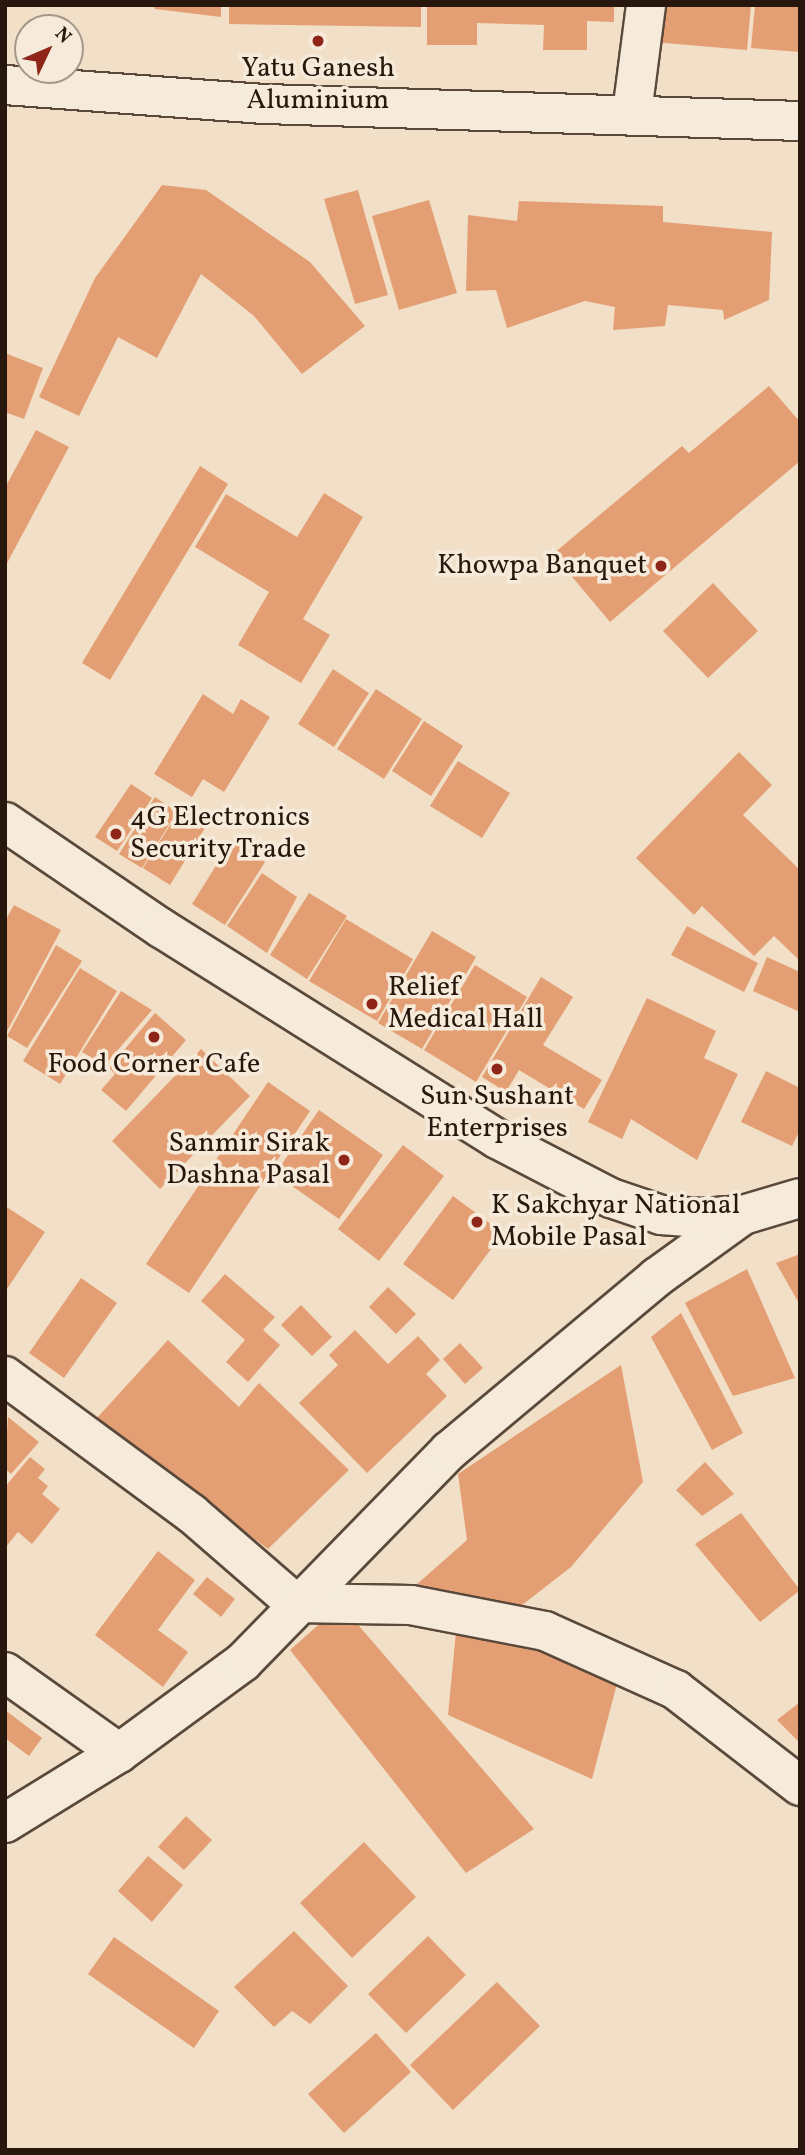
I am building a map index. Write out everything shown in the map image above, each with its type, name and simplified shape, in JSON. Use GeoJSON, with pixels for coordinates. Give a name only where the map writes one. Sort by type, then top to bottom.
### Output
{"type":"FeatureCollection","features":[{"type":"Feature","properties":{"kind":"street"},"geometry":{"type":"LineString","coordinates":[[632,113],[646,5]]}},
{"type":"Feature","properties":{"kind":"street"},"geometry":{"type":"LineString","coordinates":[[5,85],[265,104],[632,113],[800,121]]}},
{"type":"Feature","properties":{"kind":"street"},"geometry":{"type":"LineString","coordinates":[[5,822],[161,928],[497,1139],[611,1198],[661,1215],[743,1215],[800,1198]]}},
{"type":"Feature","properties":{"kind":"street"},"geometry":{"type":"LineString","coordinates":[[5,1823],[119,1753],[243,1662],[295,1603],[449,1451],[657,1277],[743,1215]]}},
{"type":"Feature","properties":{"kind":"street"},"geometry":{"type":"LineString","coordinates":[[5,1376],[191,1513],[295,1603],[411,1605],[544,1631],[676,1690],[800,1786]]}},
{"type":"Feature","properties":{"kind":"street"},"geometry":{"type":"LineString","coordinates":[[5,1672],[119,1753]]}},
{"type":"Feature","properties":{"kind":"building"},"geometry":{"type":"Polygon","coordinates":[[[153,5],[221,5],[221,17],[155,9],[153,5]]]}},
{"type":"Feature","properties":{"kind":"building"},"geometry":{"type":"Polygon","coordinates":[[[229,5],[421,5],[421,27],[229,24],[229,5]]]}},
{"type":"Feature","properties":{"kind":"building"},"geometry":{"type":"Polygon","coordinates":[[[427,5],[614,5],[614,22],[587,21],[587,50],[543,50],[544,25],[477,23],[477,45],[427,45],[427,5]]]}},
{"type":"Feature","properties":{"kind":"building"},"geometry":{"type":"Polygon","coordinates":[[[656,5],[751,5],[747,50],[653,42],[656,5]]]}},
{"type":"Feature","properties":{"kind":"building"},"geometry":{"type":"Polygon","coordinates":[[[755,5],[800,5],[800,52],[751,48],[755,5]]]}},
{"type":"Feature","properties":{"kind":"building"},"geometry":{"type":"Polygon","coordinates":[[[162,185],[206,190],[310,262],[365,326],[302,374],[254,316],[201,274],[157,358],[118,337],[79,416],[39,397],[95,278],[162,185]]]}},
{"type":"Feature","properties":{"kind":"building"},"geometry":{"type":"Polygon","coordinates":[[[358,190],[388,295],[355,304],[324,199],[358,190]]]}},
{"type":"Feature","properties":{"kind":"building"},"geometry":{"type":"Polygon","coordinates":[[[429,200],[457,293],[399,310],[372,216],[429,200]]]}},
{"type":"Feature","properties":{"kind":"building"},"geometry":{"type":"Polygon","coordinates":[[[519,201],[663,206],[663,222],[772,232],[769,300],[724,320],[723,310],[668,305],[665,326],[613,330],[615,307],[585,301],[507,328],[496,290],[466,291],[468,215],[517,221],[519,201]]]}},
{"type":"Feature","properties":{"kind":"building"},"geometry":{"type":"Polygon","coordinates":[[[5,353],[43,368],[24,419],[5,412],[5,353]]]}},
{"type":"Feature","properties":{"kind":"building"},"geometry":{"type":"Polygon","coordinates":[[[769,386],[800,422],[800,461],[610,622],[553,554],[682,446],[689,453],[769,386]]]}},
{"type":"Feature","properties":{"kind":"building"},"geometry":{"type":"Polygon","coordinates":[[[36,430],[69,447],[5,567],[5,488],[36,430]]]}},
{"type":"Feature","properties":{"kind":"building"},"geometry":{"type":"Polygon","coordinates":[[[200,466],[228,484],[110,680],[82,663],[200,466]]]}},
{"type":"Feature","properties":{"kind":"building"},"geometry":{"type":"Polygon","coordinates":[[[324,493],[363,517],[303,619],[330,635],[301,683],[238,645],[269,592],[195,547],[226,494],[297,537],[324,493]]]}},
{"type":"Feature","properties":{"kind":"building"},"geometry":{"type":"Polygon","coordinates":[[[713,583],[758,631],[708,678],[663,631],[713,583]]]}},
{"type":"Feature","properties":{"kind":"building"},"geometry":{"type":"Polygon","coordinates":[[[333,669],[369,693],[334,747],[298,724],[333,669]]]}},
{"type":"Feature","properties":{"kind":"building"},"geometry":{"type":"Polygon","coordinates":[[[376,689],[422,719],[384,779],[337,749],[376,689]]]}},
{"type":"Feature","properties":{"kind":"building"},"geometry":{"type":"Polygon","coordinates":[[[203,694],[233,714],[241,699],[270,717],[224,792],[203,779],[192,797],[154,774],[203,694]]]}},
{"type":"Feature","properties":{"kind":"building"},"geometry":{"type":"Polygon","coordinates":[[[424,721],[463,746],[431,796],[392,771],[424,721]]]}},
{"type":"Feature","properties":{"kind":"building"},"geometry":{"type":"Polygon","coordinates":[[[739,752],[772,785],[743,815],[800,870],[800,961],[774,936],[754,956],[702,906],[694,915],[636,858],[739,752]]]}},
{"type":"Feature","properties":{"kind":"building"},"geometry":{"type":"Polygon","coordinates":[[[458,761],[510,793],[482,838],[430,806],[458,761]]]}},
{"type":"Feature","properties":{"kind":"building"},"geometry":{"type":"Polygon","coordinates":[[[131,784],[152,798],[117,851],[95,837],[131,784]]]}},
{"type":"Feature","properties":{"kind":"building"},"geometry":{"type":"Polygon","coordinates":[[[155,797],[177,812],[142,868],[119,854],[155,797]]]}},
{"type":"Feature","properties":{"kind":"building"},"geometry":{"type":"Polygon","coordinates":[[[182,806],[208,823],[170,885],[143,868],[182,806]]]}},
{"type":"Feature","properties":{"kind":"building"},"geometry":{"type":"Polygon","coordinates":[[[232,840],[265,862],[225,925],[192,904],[232,840]]]}},
{"type":"Feature","properties":{"kind":"building"},"geometry":{"type":"Polygon","coordinates":[[[262,873],[297,897],[267,953],[227,926],[262,873]]]}},
{"type":"Feature","properties":{"kind":"building"},"geometry":{"type":"Polygon","coordinates":[[[309,893],[347,916],[307,979],[270,955],[309,893]]]}},
{"type":"Feature","properties":{"kind":"building"},"geometry":{"type":"Polygon","coordinates":[[[14,905],[61,930],[5,1035],[5,921],[14,905]]]}},
{"type":"Feature","properties":{"kind":"building"},"geometry":{"type":"Polygon","coordinates":[[[346,919],[413,959],[377,1021],[309,981],[346,919]]]}},
{"type":"Feature","properties":{"kind":"building"},"geometry":{"type":"Polygon","coordinates":[[[687,926],[758,963],[744,992],[671,955],[687,926]]]}},
{"type":"Feature","properties":{"kind":"building"},"geometry":{"type":"Polygon","coordinates":[[[432,931],[476,957],[422,1049],[378,1023],[432,931]]]}},
{"type":"Feature","properties":{"kind":"building"},"geometry":{"type":"Polygon","coordinates":[[[56,945],[82,961],[27,1048],[7,1036],[56,945]]]}},
{"type":"Feature","properties":{"kind":"building"},"geometry":{"type":"Polygon","coordinates":[[[767,957],[800,972],[800,1012],[753,991],[767,957]]]}},
{"type":"Feature","properties":{"kind":"building"},"geometry":{"type":"Polygon","coordinates":[[[475,965],[527,997],[476,1082],[424,1050],[475,965]]]}},
{"type":"Feature","properties":{"kind":"building"},"geometry":{"type":"Polygon","coordinates":[[[80,968],[117,991],[60,1084],[23,1061],[80,968]]]}},
{"type":"Feature","properties":{"kind":"building"},"geometry":{"type":"Polygon","coordinates":[[[541,977],[573,997],[543,1045],[602,1080],[584,1109],[519,1070],[506,1092],[482,1077],[541,977]]]}},
{"type":"Feature","properties":{"kind":"building"},"geometry":{"type":"Polygon","coordinates":[[[121,991],[152,1010],[105,1065],[82,1052],[121,991]]]}},
{"type":"Feature","properties":{"kind":"building"},"geometry":{"type":"Polygon","coordinates":[[[647,998],[716,1031],[704,1058],[738,1074],[697,1160],[631,1119],[622,1139],[588,1122],[647,998]]]}},
{"type":"Feature","properties":{"kind":"building"},"geometry":{"type":"Polygon","coordinates":[[[155,1013],[186,1040],[126,1111],[101,1090],[115,1074],[109,1068],[155,1013]]]}},
{"type":"Feature","properties":{"kind":"building"},"geometry":{"type":"Polygon","coordinates":[[[201,1049],[250,1096],[160,1189],[112,1141],[201,1049]]]}},
{"type":"Feature","properties":{"kind":"building"},"geometry":{"type":"Polygon","coordinates":[[[766,1071],[800,1088],[800,1130],[792,1146],[741,1122],[766,1071]]]}},
{"type":"Feature","properties":{"kind":"building"},"geometry":{"type":"Polygon","coordinates":[[[268,1082],[310,1111],[189,1293],[146,1264],[268,1082]]]}},
{"type":"Feature","properties":{"kind":"building"},"geometry":{"type":"Polygon","coordinates":[[[319,1110],[383,1155],[339,1219],[275,1174],[319,1110]]]}},
{"type":"Feature","properties":{"kind":"building"},"geometry":{"type":"Polygon","coordinates":[[[403,1145],[444,1176],[379,1261],[338,1229],[403,1145]]]}},
{"type":"Feature","properties":{"kind":"building"},"geometry":{"type":"Polygon","coordinates":[[[453,1196],[503,1233],[453,1300],[403,1264],[453,1196]]]}},
{"type":"Feature","properties":{"kind":"building"},"geometry":{"type":"Polygon","coordinates":[[[5,1206],[45,1232],[5,1292],[5,1206]]]}},
{"type":"Feature","properties":{"kind":"building"},"geometry":{"type":"Polygon","coordinates":[[[800,1254],[800,1305],[776,1263],[800,1254]]]}},
{"type":"Feature","properties":{"kind":"building"},"geometry":{"type":"Polygon","coordinates":[[[747,1269],[795,1378],[733,1396],[685,1303],[747,1269]]]}},
{"type":"Feature","properties":{"kind":"building"},"geometry":{"type":"Polygon","coordinates":[[[225,1274],[275,1317],[263,1330],[280,1345],[248,1382],[226,1362],[245,1340],[201,1301],[225,1274]]]}},
{"type":"Feature","properties":{"kind":"building"},"geometry":{"type":"Polygon","coordinates":[[[81,1278],[117,1303],[64,1378],[29,1353],[81,1278]]]}},
{"type":"Feature","properties":{"kind":"building"},"geometry":{"type":"Polygon","coordinates":[[[388,1287],[416,1314],[396,1334],[369,1307],[388,1287]]]}},
{"type":"Feature","properties":{"kind":"building"},"geometry":{"type":"Polygon","coordinates":[[[301,1305],[332,1337],[312,1356],[281,1325],[301,1305]]]}},
{"type":"Feature","properties":{"kind":"building"},"geometry":{"type":"Polygon","coordinates":[[[681,1313],[743,1433],[712,1450],[651,1337],[681,1313]]]}},
{"type":"Feature","properties":{"kind":"building"},"geometry":{"type":"Polygon","coordinates":[[[355,1330],[388,1364],[418,1336],[440,1360],[426,1374],[447,1396],[367,1473],[299,1403],[338,1365],[329,1355],[355,1330]]]}},
{"type":"Feature","properties":{"kind":"building"},"geometry":{"type":"Polygon","coordinates":[[[168,1340],[239,1407],[259,1383],[349,1470],[268,1549],[96,1419],[168,1340]]]}},
{"type":"Feature","properties":{"kind":"building"},"geometry":{"type":"Polygon","coordinates":[[[460,1343],[483,1368],[465,1384],[443,1359],[460,1343]]]}},
{"type":"Feature","properties":{"kind":"building"},"geometry":{"type":"Polygon","coordinates":[[[621,1365],[643,1482],[571,1567],[517,1609],[416,1585],[467,1540],[458,1474],[621,1365]]]}},
{"type":"Feature","properties":{"kind":"building"},"geometry":{"type":"Polygon","coordinates":[[[8,1417],[39,1442],[11,1474],[5,1469],[8,1417]]]}},
{"type":"Feature","properties":{"kind":"building"},"geometry":{"type":"Polygon","coordinates":[[[30,1457],[45,1469],[38,1478],[48,1486],[42,1494],[60,1509],[32,1544],[18,1532],[5,1548],[5,1487],[30,1457]]]}},
{"type":"Feature","properties":{"kind":"building"},"geometry":{"type":"Polygon","coordinates":[[[705,1462],[734,1494],[702,1516],[676,1490],[705,1462]]]}},
{"type":"Feature","properties":{"kind":"building"},"geometry":{"type":"Polygon","coordinates":[[[741,1513],[800,1590],[760,1622],[695,1544],[741,1513]]]}},
{"type":"Feature","properties":{"kind":"building"},"geometry":{"type":"Polygon","coordinates":[[[158,1551],[195,1580],[158,1630],[188,1652],[163,1687],[95,1635],[158,1551]]]}},
{"type":"Feature","properties":{"kind":"building"},"geometry":{"type":"Polygon","coordinates":[[[207,1577],[235,1599],[221,1617],[193,1594],[207,1577]]]}},
{"type":"Feature","properties":{"kind":"building"},"geometry":{"type":"Polygon","coordinates":[[[341,1605],[534,1829],[466,1873],[290,1650],[341,1605]]]}},
{"type":"Feature","properties":{"kind":"building"},"geometry":{"type":"Polygon","coordinates":[[[457,1621],[619,1676],[592,1779],[448,1715],[457,1621]]]}},
{"type":"Feature","properties":{"kind":"building"},"geometry":{"type":"Polygon","coordinates":[[[800,1702],[800,1743],[777,1720],[800,1702]]]}},
{"type":"Feature","properties":{"kind":"building"},"geometry":{"type":"Polygon","coordinates":[[[5,1710],[42,1738],[29,1756],[5,1738],[5,1710]]]}},
{"type":"Feature","properties":{"kind":"building"},"geometry":{"type":"Polygon","coordinates":[[[186,1816],[212,1840],[184,1870],[158,1847],[186,1816]]]}},
{"type":"Feature","properties":{"kind":"building"},"geometry":{"type":"Polygon","coordinates":[[[364,1842],[416,1897],[352,1958],[300,1903],[364,1842]]]}},
{"type":"Feature","properties":{"kind":"building"},"geometry":{"type":"Polygon","coordinates":[[[148,1856],[183,1885],[152,1922],[118,1891],[148,1856]]]}},
{"type":"Feature","properties":{"kind":"building"},"geometry":{"type":"Polygon","coordinates":[[[294,1931],[348,1986],[310,2024],[292,2011],[274,2027],[234,1987],[294,1931]]]}},
{"type":"Feature","properties":{"kind":"building"},"geometry":{"type":"Polygon","coordinates":[[[428,1936],[466,1975],[406,2033],[368,1994],[428,1936]]]}},
{"type":"Feature","properties":{"kind":"building"},"geometry":{"type":"Polygon","coordinates":[[[114,1937],[219,2011],[194,2048],[88,1974],[114,1937]]]}},
{"type":"Feature","properties":{"kind":"building"},"geometry":{"type":"Polygon","coordinates":[[[497,1982],[540,2026],[453,2110],[410,2065],[497,1982]]]}},
{"type":"Feature","properties":{"kind":"building"},"geometry":{"type":"Polygon","coordinates":[[[376,2033],[411,2072],[344,2133],[308,2094],[376,2033]]]}},
{"type":"Feature","properties":{"kind":"place","name":"Yatu Ganesh Aluminium"},"geometry":{"type":"Point","coordinates":[318,41]}},
{"type":"Feature","properties":{"kind":"place","name":"Khowpa Banquet"},"geometry":{"type":"Point","coordinates":[661,566]}},
{"type":"Feature","properties":{"kind":"place","name":"4G Electronics Security Trade"},"geometry":{"type":"Point","coordinates":[116,834]}},
{"type":"Feature","properties":{"kind":"place","name":"Relief Medical Hall"},"geometry":{"type":"Point","coordinates":[372,1004]}},
{"type":"Feature","properties":{"kind":"place","name":"Food Corner Cafe"},"geometry":{"type":"Point","coordinates":[154,1037]}},
{"type":"Feature","properties":{"kind":"place","name":"Sun Sushant Enterprises"},"geometry":{"type":"Point","coordinates":[497,1069]}},
{"type":"Feature","properties":{"kind":"place","name":"Sanmir Sirak Dashna Pasal"},"geometry":{"type":"Point","coordinates":[344,1160]}},
{"type":"Feature","properties":{"kind":"place","name":"K Sakchyar National Mobile Pasal"},"geometry":{"type":"Point","coordinates":[477,1222]}}]}
